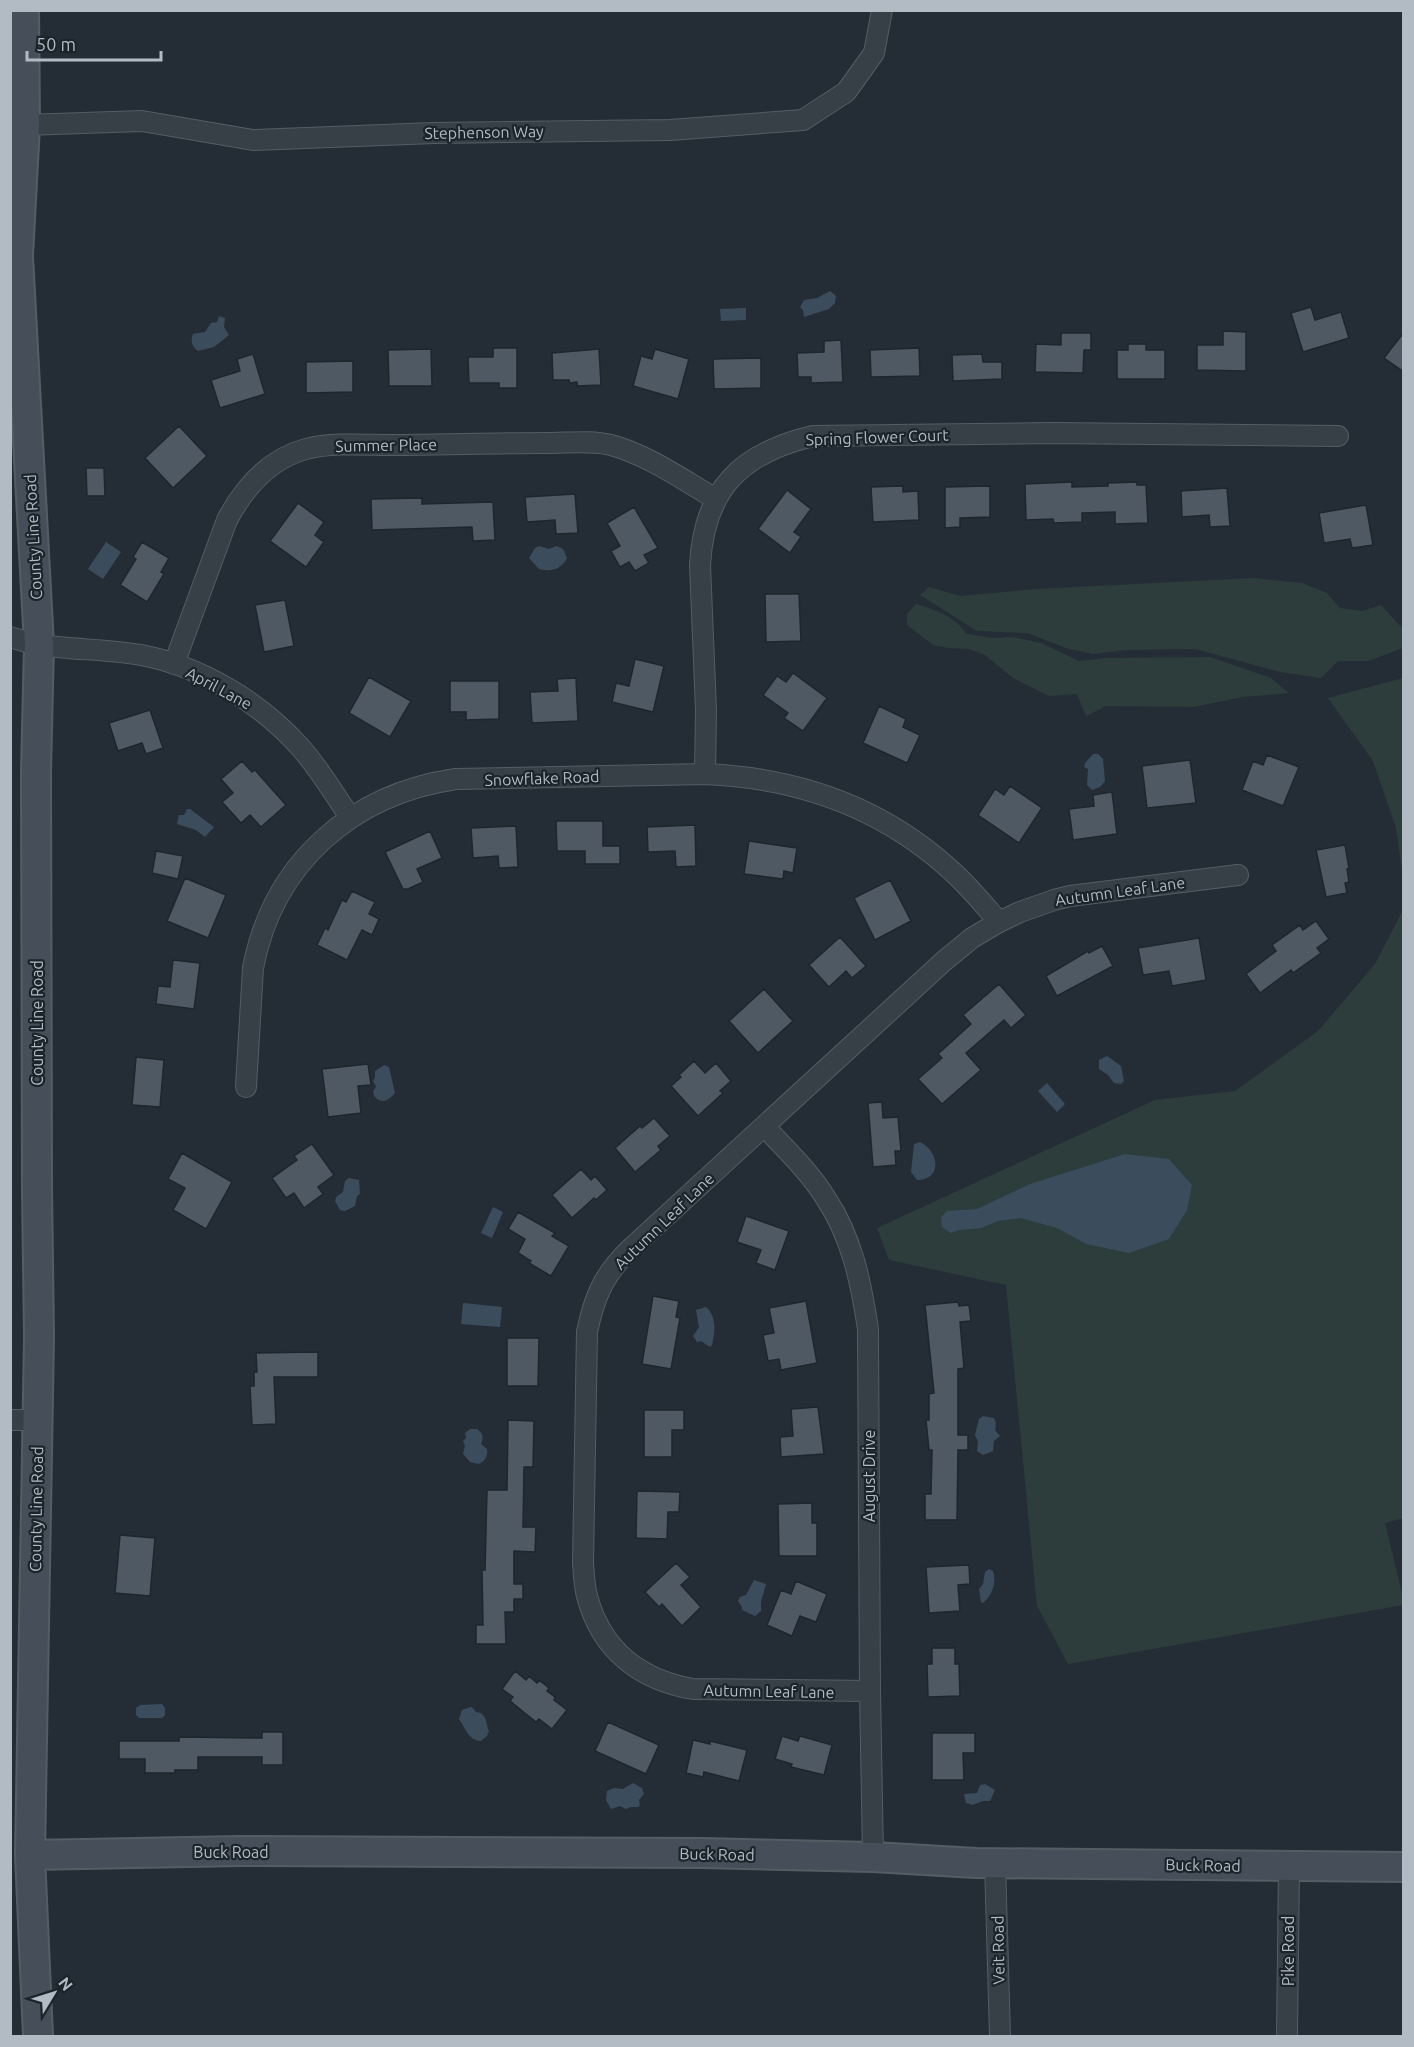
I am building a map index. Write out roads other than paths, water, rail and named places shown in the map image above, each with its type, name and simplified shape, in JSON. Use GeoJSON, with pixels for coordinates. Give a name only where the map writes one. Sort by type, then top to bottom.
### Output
{"type":"FeatureCollection","features":[{"type":"Feature","properties":{"kind":"main road","name":"County Line Road"},"geometry":{"type":"LineString","coordinates":[[24,10],[25,125],[14,255],[39,645],[36,771],[39,1337],[24,1420],[30,1855],[38,2037]]}},
{"type":"Feature","properties":{"kind":"main road","name":"Buck Road"},"geometry":{"type":"LineString","coordinates":[[30,1855],[253,1851],[703,1853],[873,1857],[994,1863],[1404,1867]]}},
{"type":"Feature","properties":{"kind":"street","name":"Stephenson Way"},"geometry":{"type":"LineString","coordinates":[[25,125],[142,121],[253,140],[434,133],[670,130],[803,120],[846,92],[874,53],[882,10]]}},
{"type":"Feature","properties":{"kind":"street","name":"Spring Flower Court"},"geometry":{"type":"LineString","coordinates":[[705,774],[706,710],[701,545],[716,499],[740,469],[757,456],[788,442],[813,436],[1052,433],[1338,436]]}},
{"type":"Feature","properties":{"kind":"street","name":"Summer Place"},"geometry":{"type":"LineString","coordinates":[[174,664],[235,505],[261,474],[275,463],[306,449],[337,446],[587,442],[609,445],[638,455],[716,499]]}},
{"type":"Feature","properties":{"kind":"street"},"geometry":{"type":"LineString","coordinates":[[10,637],[39,645]]}},
{"type":"Feature","properties":{"kind":"street","name":"April Lane"},"geometry":{"type":"LineString","coordinates":[[39,645],[141,655],[174,664],[224,687],[248,701],[300,747],[350,817]]}},
{"type":"Feature","properties":{"kind":"street","name":"Snowflake Road"},"geometry":{"type":"LineString","coordinates":[[246,1087],[256,948],[271,909],[284,885],[310,852],[350,817],[403,792],[435,782],[456,779],[705,774],[786,783],[828,796],[874,816],[896,829],[937,858],[974,893],[999,922]]}},
{"type":"Feature","properties":{"kind":"street","name":"Autumn Leaf Lane"},"geometry":{"type":"LineString","coordinates":[[870,1691],[693,1689],[667,1683],[635,1668],[614,1650],[601,1630],[586,1594],[583,1563],[587,1332],[592,1308],[601,1285],[615,1264],[944,961],[972,938],[1020,912],[1070,896],[1238,875]]}},
{"type":"Feature","properties":{"kind":"street","name":"August Drive"},"geometry":{"type":"LineString","coordinates":[[765,1126],[825,1197],[847,1238],[863,1292],[868,1329],[873,1857]]}},
{"type":"Feature","properties":{"kind":"street","name":"Veit Road"},"geometry":{"type":"LineString","coordinates":[[994,1863],[1000,2037]]}},
{"type":"Feature","properties":{"kind":"street","name":"Pike Road"},"geometry":{"type":"LineString","coordinates":[[1287,2037],[1289,1866]]}},
{"type":"Feature","properties":{"kind":"water"},"geometry":{"type":"Polygon","coordinates":[[[830,291],[836,296],[835,303],[829,309],[804,317],[800,307],[804,300],[817,298],[830,291]]]}},
{"type":"Feature","properties":{"kind":"water"},"geometry":{"type":"Polygon","coordinates":[[[746,308],[746,320],[721,321],[720,309],[746,308]]]}},
{"type":"Feature","properties":{"kind":"water"},"geometry":{"type":"Polygon","coordinates":[[[219,316],[225,318],[224,327],[229,335],[214,347],[198,351],[192,344],[193,334],[205,332],[211,323],[217,322],[219,316]]]}},
{"type":"Feature","properties":{"kind":"water"},"geometry":{"type":"Polygon","coordinates":[[[106,542],[121,552],[103,579],[88,569],[106,542]]]}},
{"type":"Feature","properties":{"kind":"water"},"geometry":{"type":"Polygon","coordinates":[[[539,546],[549,549],[557,546],[563,549],[567,558],[555,569],[539,569],[529,558],[539,546]]]}},
{"type":"Feature","properties":{"kind":"water"},"geometry":{"type":"Polygon","coordinates":[[[1093,754],[1098,754],[1103,759],[1105,781],[1100,787],[1092,790],[1087,785],[1088,769],[1084,767],[1093,754]]]}},
{"type":"Feature","properties":{"kind":"water"},"geometry":{"type":"Polygon","coordinates":[[[187,809],[214,827],[205,837],[196,830],[177,824],[179,815],[184,815],[187,809]]]}},
{"type":"Feature","properties":{"kind":"water"},"geometry":{"type":"Polygon","coordinates":[[[1107,1056],[1121,1066],[1124,1081],[1121,1084],[1114,1083],[1099,1069],[1099,1060],[1107,1056]]]}},
{"type":"Feature","properties":{"kind":"water"},"geometry":{"type":"Polygon","coordinates":[[[384,1065],[389,1067],[395,1093],[382,1101],[374,1096],[373,1091],[376,1087],[373,1081],[375,1071],[384,1065]]]}},
{"type":"Feature","properties":{"kind":"water"},"geometry":{"type":"Polygon","coordinates":[[[1047,1083],[1065,1104],[1057,1112],[1038,1091],[1047,1083]]]}},
{"type":"Feature","properties":{"kind":"water"},"geometry":{"type":"Polygon","coordinates":[[[920,1142],[931,1152],[935,1165],[931,1175],[917,1180],[911,1172],[914,1144],[920,1142]]]}},
{"type":"Feature","properties":{"kind":"water"},"geometry":{"type":"Polygon","coordinates":[[[1125,1154],[1169,1159],[1192,1185],[1187,1210],[1169,1239],[1129,1253],[1086,1244],[1057,1228],[1021,1218],[998,1221],[981,1228],[951,1233],[942,1227],[941,1217],[947,1211],[977,1209],[1030,1184],[1125,1154]]]}},
{"type":"Feature","properties":{"kind":"water"},"geometry":{"type":"Polygon","coordinates":[[[349,1178],[359,1180],[360,1194],[357,1196],[355,1206],[345,1211],[340,1210],[335,1201],[336,1197],[343,1192],[345,1181],[349,1178]]]}},
{"type":"Feature","properties":{"kind":"water"},"geometry":{"type":"Polygon","coordinates":[[[493,1207],[503,1212],[492,1238],[481,1233],[493,1207]]]}},
{"type":"Feature","properties":{"kind":"water"},"geometry":{"type":"Polygon","coordinates":[[[463,1303],[502,1307],[500,1327],[461,1324],[463,1303]]]}},
{"type":"Feature","properties":{"kind":"water"},"geometry":{"type":"Polygon","coordinates":[[[706,1307],[712,1315],[714,1325],[710,1347],[701,1341],[697,1342],[693,1336],[699,1327],[696,1310],[706,1307]]]}},
{"type":"Feature","properties":{"kind":"water"},"geometry":{"type":"Polygon","coordinates":[[[983,1416],[994,1418],[995,1430],[1000,1436],[994,1441],[993,1451],[983,1455],[977,1451],[978,1442],[975,1435],[979,1419],[983,1416]]]}},
{"type":"Feature","properties":{"kind":"water"},"geometry":{"type":"Polygon","coordinates":[[[470,1429],[477,1429],[481,1432],[483,1437],[481,1444],[487,1449],[486,1458],[478,1464],[470,1462],[463,1454],[465,1433],[470,1429]]]}},
{"type":"Feature","properties":{"kind":"water"},"geometry":{"type":"Polygon","coordinates":[[[989,1569],[993,1571],[994,1584],[991,1593],[983,1603],[979,1589],[983,1584],[985,1572],[989,1569]]]}},
{"type":"Feature","properties":{"kind":"water"},"geometry":{"type":"Polygon","coordinates":[[[754,1580],[766,1584],[761,1611],[755,1616],[742,1610],[738,1601],[740,1597],[746,1595],[754,1580]]]}},
{"type":"Feature","properties":{"kind":"water"},"geometry":{"type":"Polygon","coordinates":[[[162,1704],[165,1708],[165,1715],[162,1718],[139,1718],[136,1715],[136,1708],[140,1705],[162,1704]]]}},
{"type":"Feature","properties":{"kind":"water"},"geometry":{"type":"Polygon","coordinates":[[[471,1707],[483,1715],[489,1731],[481,1741],[470,1736],[459,1719],[462,1710],[471,1707]]]}},
{"type":"Feature","properties":{"kind":"water"},"geometry":{"type":"Polygon","coordinates":[[[633,1783],[642,1788],[644,1794],[639,1800],[640,1805],[626,1809],[620,1806],[611,1809],[606,1800],[607,1791],[614,1788],[623,1789],[633,1783]]]}},
{"type":"Feature","properties":{"kind":"water"},"geometry":{"type":"Polygon","coordinates":[[[985,1784],[995,1790],[990,1801],[973,1805],[966,1803],[964,1794],[977,1793],[980,1785],[985,1784]]]}}]}
